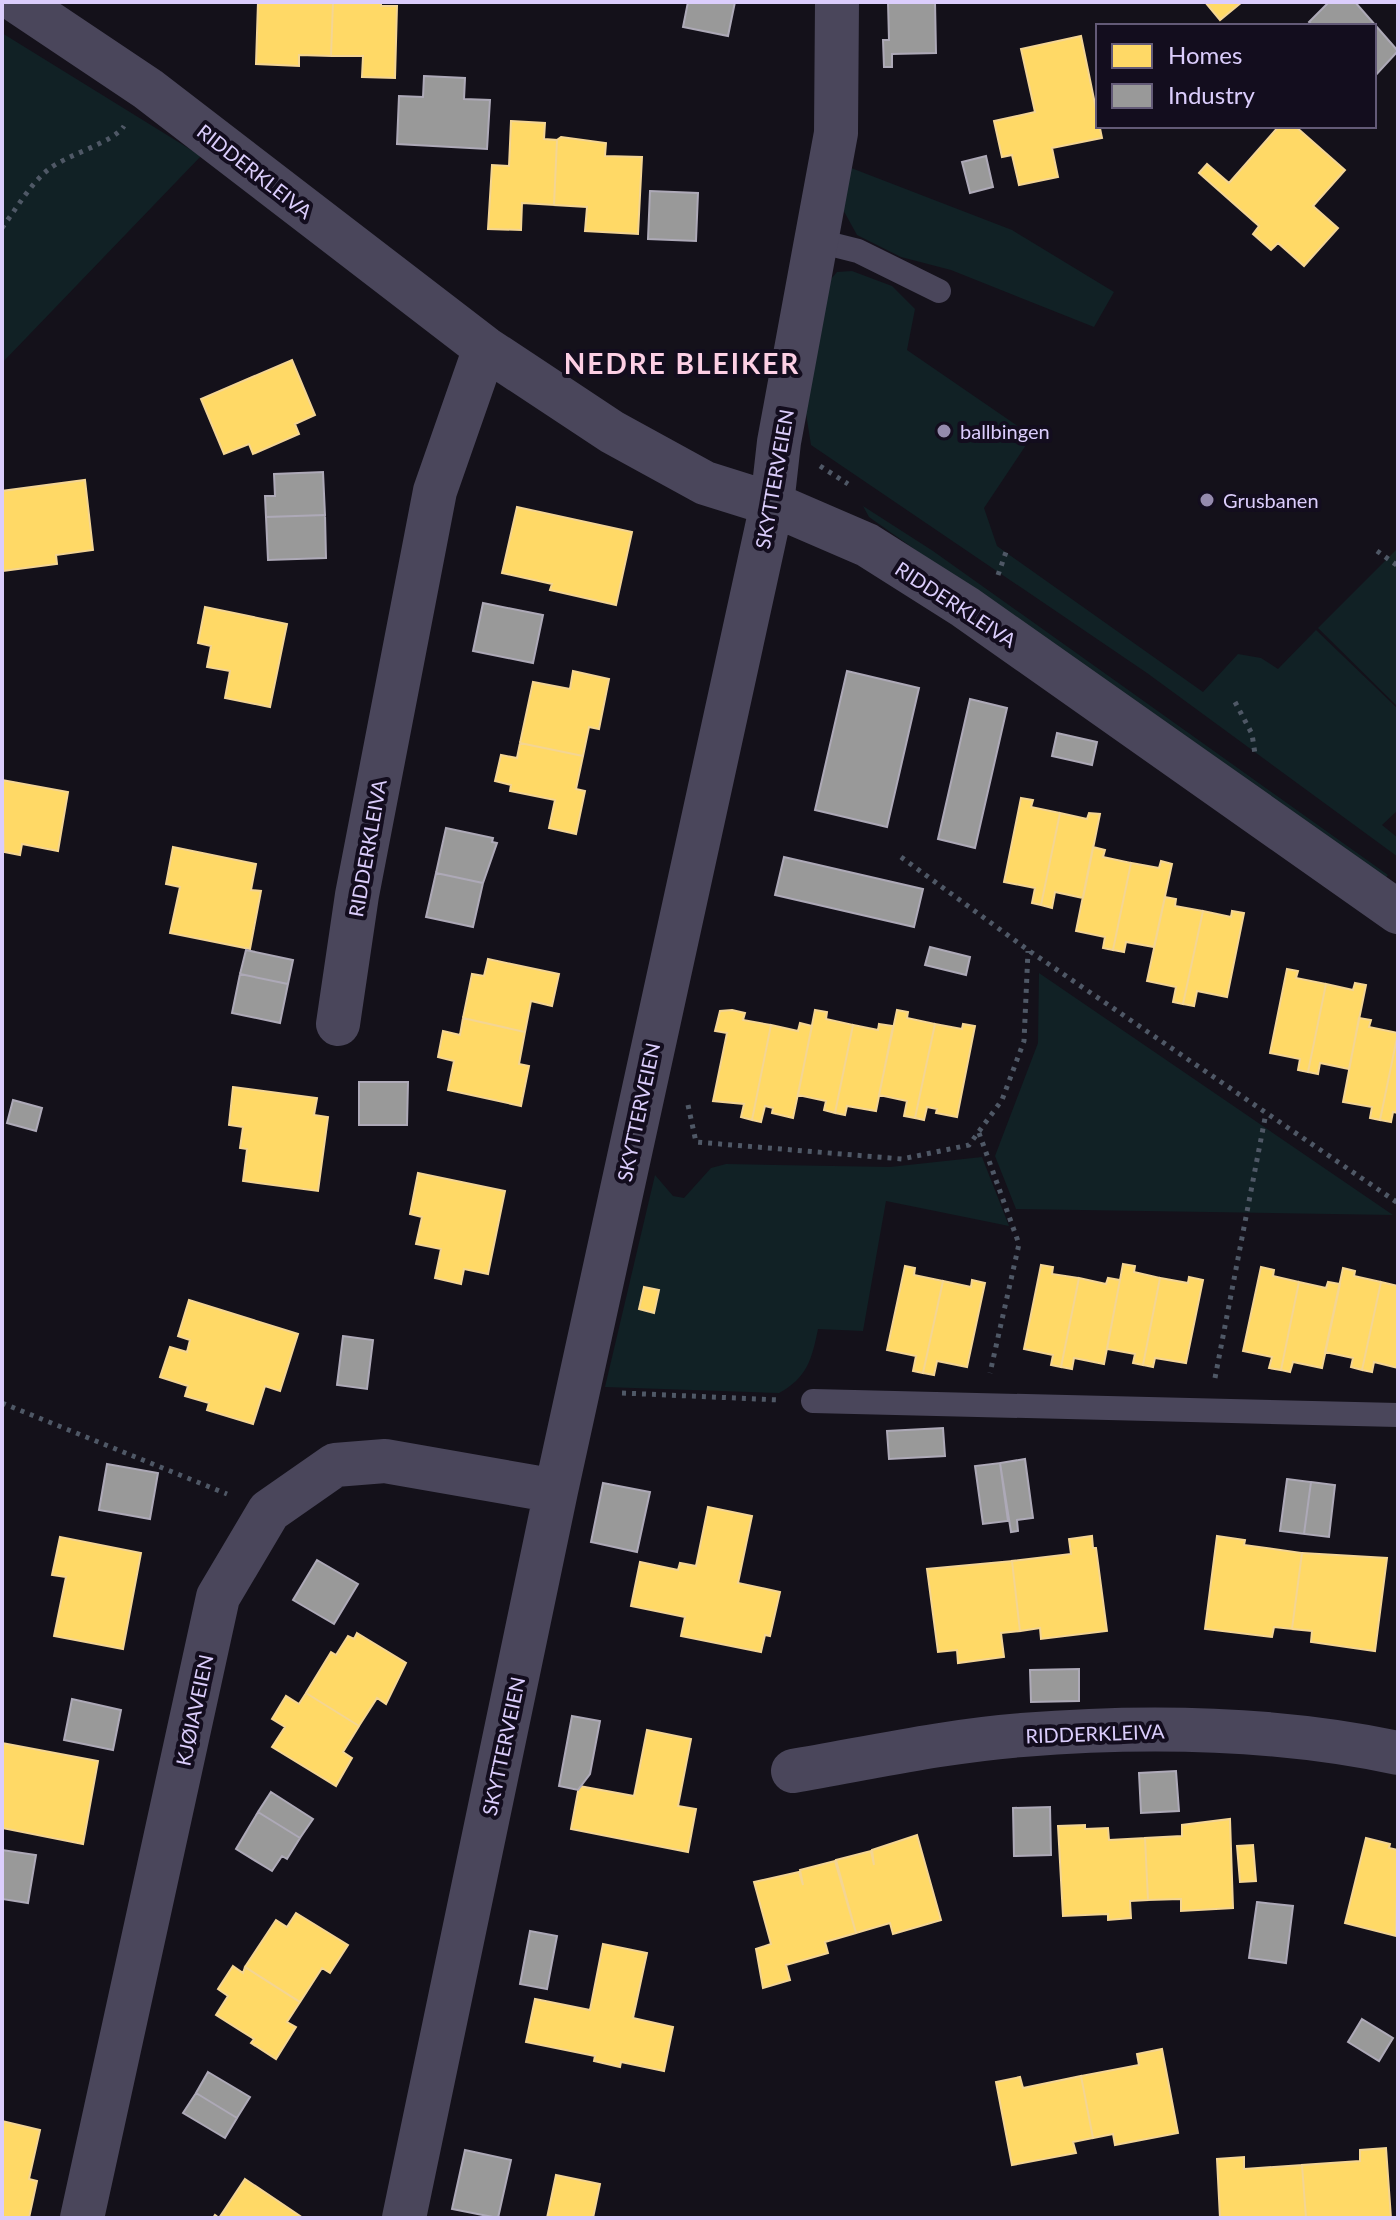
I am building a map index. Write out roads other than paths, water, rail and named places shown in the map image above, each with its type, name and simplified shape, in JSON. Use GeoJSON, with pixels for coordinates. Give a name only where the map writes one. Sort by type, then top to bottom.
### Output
{"type":"FeatureCollection","features":[{"type":"Feature","properties":{"kind":"street","name":"RIDDERKLEIVA"},"geometry":{"type":"LineString","coordinates":[[18,2],[148,89],[485,348],[643,452],[705,483],[772,504],[867,545],[965,607],[1398,912]]}},
{"type":"Feature","properties":{"kind":"street","name":"SKYTTERVEIEN"},"geometry":{"type":"LineString","coordinates":[[404,2218],[556,1491],[772,504],[779,442],[836,133],[837,2]]}},
{"type":"Feature","properties":{"kind":"street","name":"RIDDERKLEIVA"},"geometry":{"type":"LineString","coordinates":[[338,1024],[357,895],[435,491],[485,348]]}},
{"type":"Feature","properties":{"kind":"street","name":"KJØIAVEIEN"},"geometry":{"type":"LineString","coordinates":[[82,2218],[218,1597],[269,1511],[335,1465],[385,1461],[556,1491]]}},
{"type":"Feature","properties":{"kind":"street","name":"RIDDERKLEIVA"},"geometry":{"type":"LineString","coordinates":[[793,1771],[1020,1735],[1164,1728],[1301,1739],[1398,1753]]}},
{"type":"Feature","properties":{"kind":"lane"},"geometry":{"type":"LineString","coordinates":[[818,241],[869,256],[939,291]]}},
{"type":"Feature","properties":{"kind":"lane"},"geometry":{"type":"LineString","coordinates":[[813,1401],[1398,1415]]}},
{"type":"Feature","properties":{"kind":"place","name":"ballbingen"},"geometry":{"type":"Point","coordinates":[944,431]}},
{"type":"Feature","properties":{"kind":"place","name":"Grusbanen"},"geometry":{"type":"Point","coordinates":[1207,500]}},
{"type":"Feature","properties":{"kind":"district","name":"NEDRE BLEIKER"},"geometry":{"type":"Point","coordinates":[682,363]}}]}
